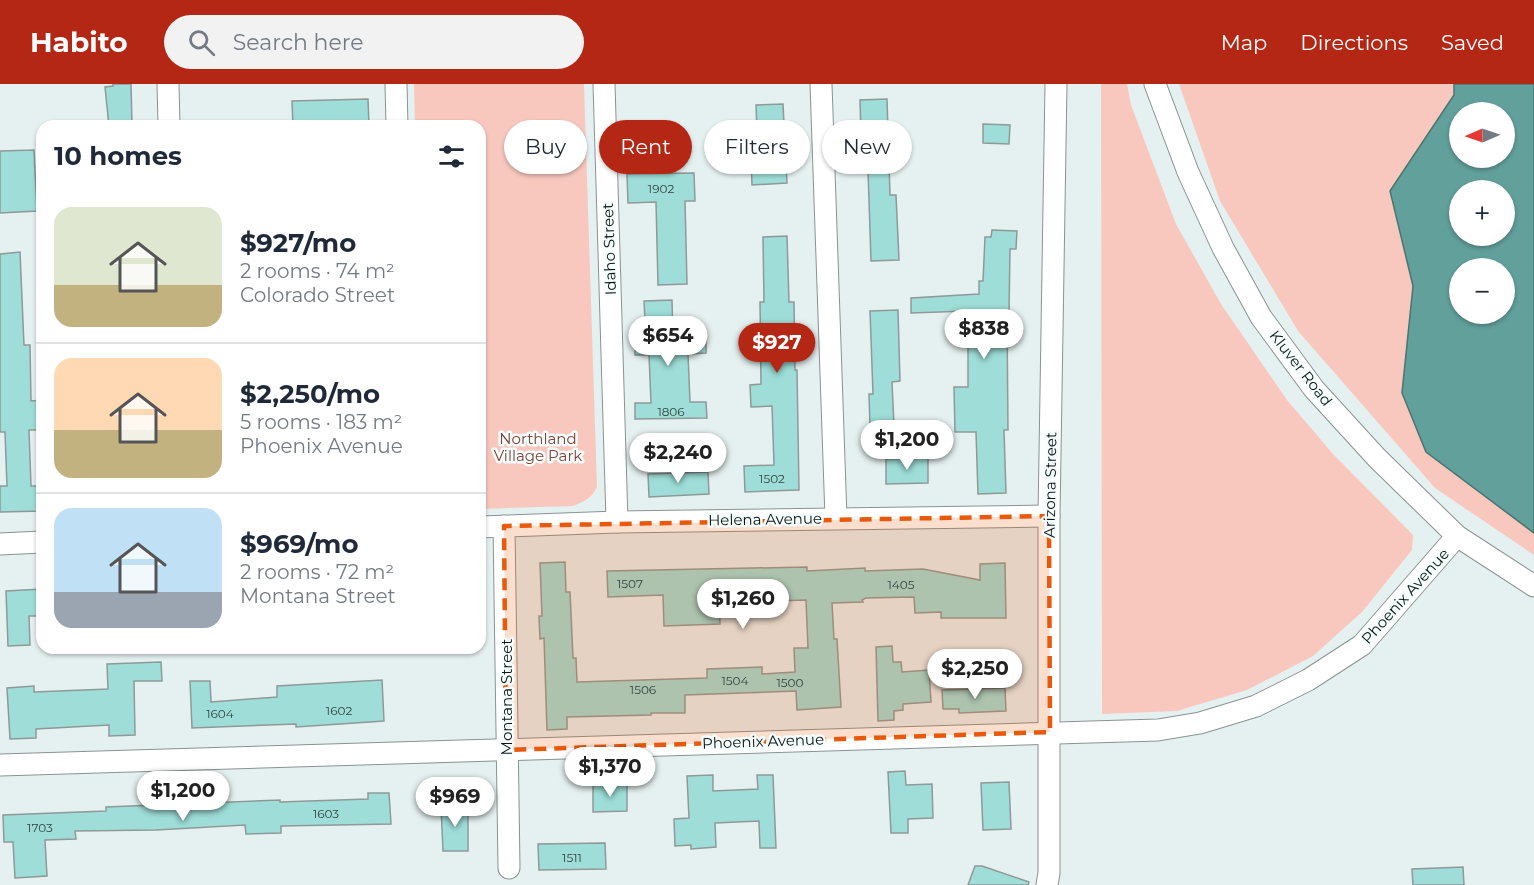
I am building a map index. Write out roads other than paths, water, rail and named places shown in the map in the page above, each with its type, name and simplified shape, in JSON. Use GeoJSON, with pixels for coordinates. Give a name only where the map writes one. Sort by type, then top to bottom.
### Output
{"type":"FeatureCollection","features":[{"type":"Feature","properties":{"kind":"street"},"geometry":{"type":"LineString","coordinates":[[168,84],[169,120]]}},
{"type":"Feature","properties":{"kind":"street"},"geometry":{"type":"LineString","coordinates":[[396,84],[397,120]]}},
{"type":"Feature","properties":{"kind":"street","name":"Idaho Street"},"geometry":{"type":"LineString","coordinates":[[604,84],[617,522]]}},
{"type":"Feature","properties":{"kind":"street"},"geometry":{"type":"LineString","coordinates":[[821,84],[836,518]]}},
{"type":"Feature","properties":{"kind":"street","name":"Arizona Street"},"geometry":{"type":"LineString","coordinates":[[1047,885],[1050,732],[1049,516],[1056,84]]}},
{"type":"Feature","properties":{"kind":"street","name":"Kluver Road"},"geometry":{"type":"LineString","coordinates":[[1155,84],[1198,194],[1223,248],[1261,317],[1314,389],[1377,458],[1457,536],[1534,586]]}},
{"type":"Feature","properties":{"kind":"street","name":"Helena Avenue"},"geometry":{"type":"LineString","coordinates":[[486,527],[617,522],[1049,516]]}},
{"type":"Feature","properties":{"kind":"street","name":"Montana Street"},"geometry":{"type":"LineString","coordinates":[[504,526],[509,868]]}},
{"type":"Feature","properties":{"kind":"street","name":"Phoenix Avenue"},"geometry":{"type":"LineString","coordinates":[[0,765],[1158,730],[1200,723],[1256,706],[1308,680],[1362,645],[1457,536]]}},
{"type":"Feature","properties":{"kind":"street"},"geometry":{"type":"LineString","coordinates":[[0,544],[36,542]]}},
{"type":"Feature","properties":{"kind":"water"},"geometry":{"type":"Polygon","coordinates":[[[1454,84],[1534,84],[1534,533],[1426,452],[1402,393],[1413,286],[1390,191],[1449,102],[1449,168],[1515,168],[1515,102],[1449,102],[1454,95],[1454,84]]]}},
{"type":"Feature","properties":{"kind":"park label","name":"Northland Village Park"},"geometry":{"type":"Point","coordinates":[538,446]}}]}
